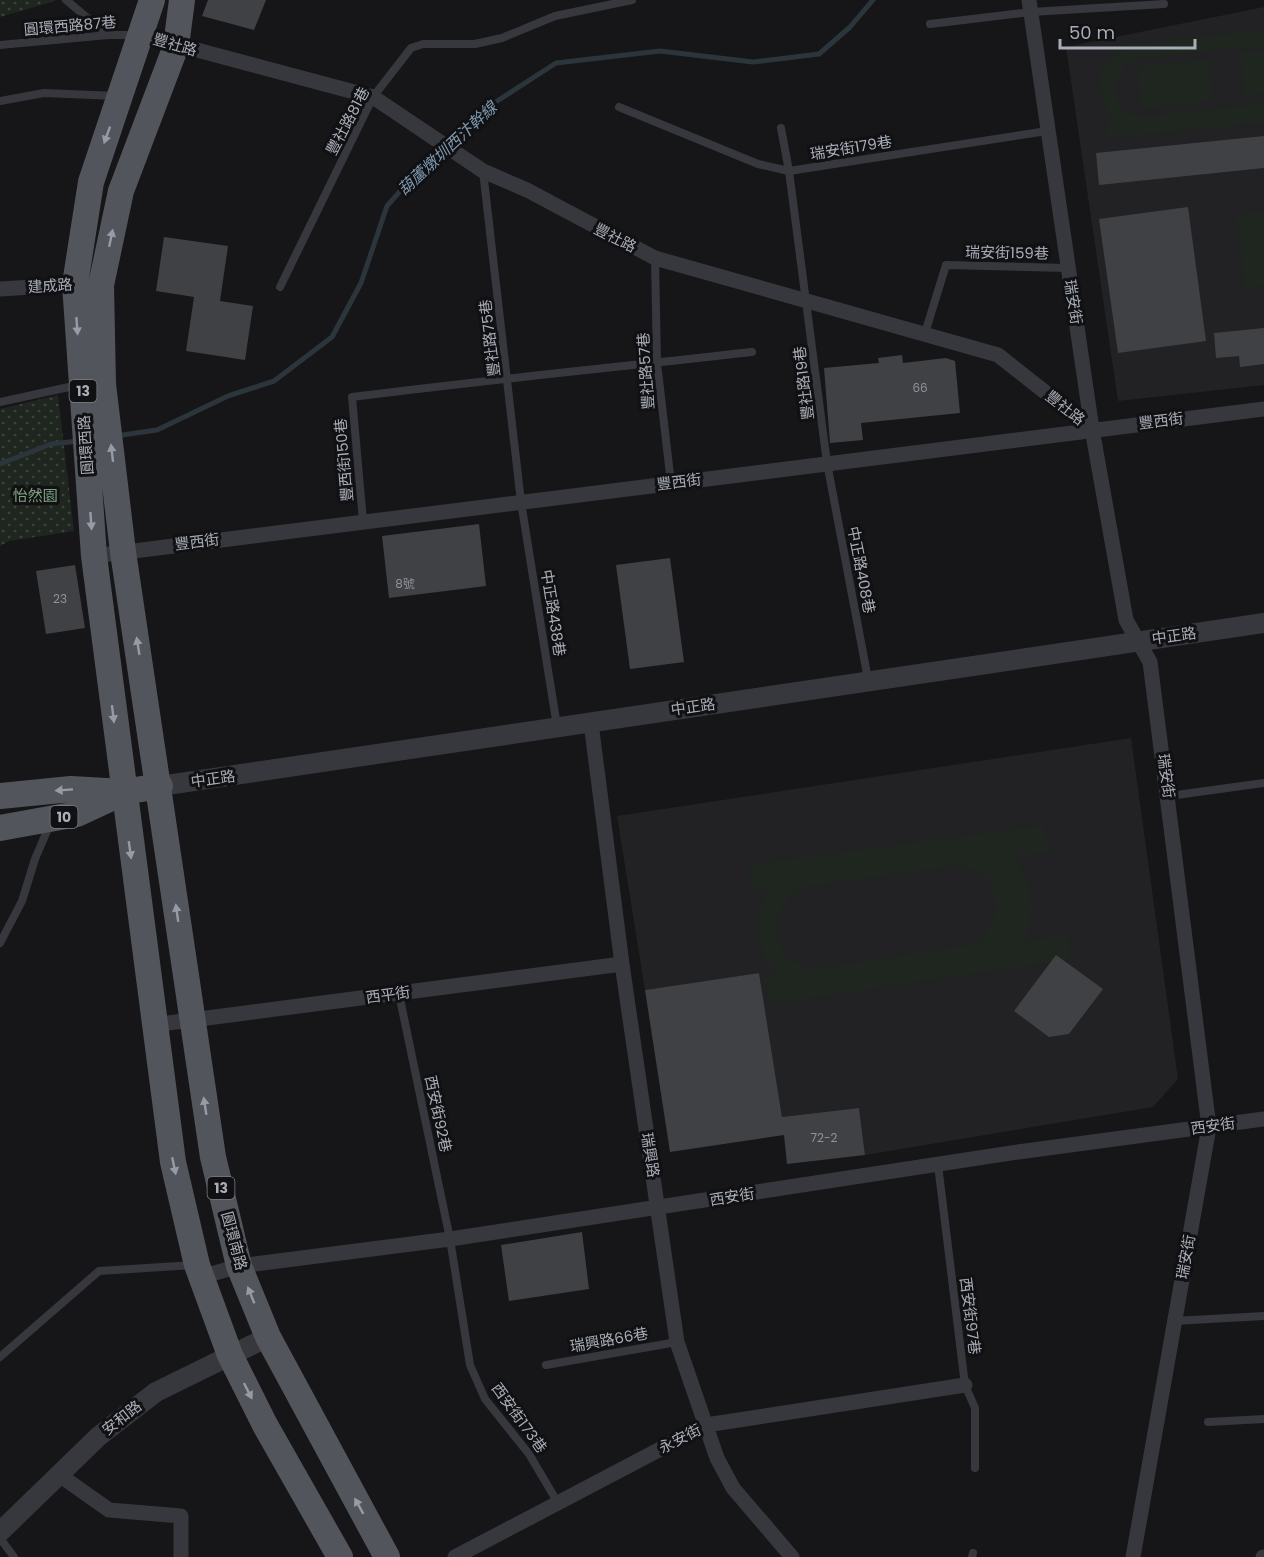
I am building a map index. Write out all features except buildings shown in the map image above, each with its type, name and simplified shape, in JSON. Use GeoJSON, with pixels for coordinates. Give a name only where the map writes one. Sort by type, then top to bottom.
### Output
{"type":"FeatureCollection","features":[{"type":"Feature","properties":{"kind":"main road","name":"圓環西路"},"geometry":{"type":"LineString","coordinates":[[123,792],[94,556],[75,284],[91,182],[122,96],[152,0]]}},
{"type":"Feature","properties":{"kind":"main road","name":"圓環西路"},"geometry":{"type":"LineString","coordinates":[[160,786],[123,552],[103,384],[101,285],[121,191],[176,46],[182,0]]}},
{"type":"Feature","properties":{"kind":"main road","name":"中正路"},"geometry":{"type":"LineString","coordinates":[[0,796],[71,789],[123,792],[160,786]]}},
{"type":"Feature","properties":{"kind":"main road","name":"圓環南路"},"geometry":{"type":"LineString","coordinates":[[160,786],[213,1157],[239,1266],[268,1337],[387,1557]]}},
{"type":"Feature","properties":{"kind":"main road","name":"中正路"},"geometry":{"type":"LineString","coordinates":[[0,828],[77,814],[123,792]]}},
{"type":"Feature","properties":{"kind":"main road","name":"13"},"geometry":{"type":"LineString","coordinates":[[123,792],[173,1162],[199,1271],[230,1355],[266,1425],[340,1557]]}},
{"type":"Feature","properties":{"kind":"street","name":"瑞安街"},"geometry":{"type":"LineString","coordinates":[[1030,6],[1092,429],[1126,620],[1150,662],[1169,796],[1209,1127],[1133,1557]]}},
{"type":"Feature","properties":{"kind":"street","name":"豐社路"},"geometry":{"type":"LineString","coordinates":[[141,35],[373,97],[483,171],[527,190],[655,258],[998,355],[1092,429]]}},
{"type":"Feature","properties":{"kind":"street","name":"建成路"},"geometry":{"type":"LineString","coordinates":[[0,290],[75,284],[101,285]]}},
{"type":"Feature","properties":{"kind":"street","name":"豐西街"},"geometry":{"type":"LineString","coordinates":[[94,556],[1264,409]]}},
{"type":"Feature","properties":{"kind":"street","name":"中正路"},"geometry":{"type":"LineString","coordinates":[[160,786],[1264,623]]}},
{"type":"Feature","properties":{"kind":"street","name":"瑞興路"},"geometry":{"type":"LineString","coordinates":[[591,723],[622,964],[678,1342],[717,1458],[733,1488],[792,1557]]}},
{"type":"Feature","properties":{"kind":"street","name":"西平街"},"geometry":{"type":"LineString","coordinates":[[153,1025],[622,964]]}},
{"type":"Feature","properties":{"kind":"street","name":"西安街"},"geometry":{"type":"LineString","coordinates":[[199,1271],[450,1239],[938,1165],[1264,1119]]}},
{"type":"Feature","properties":{"kind":"street","name":"安和路"},"geometry":{"type":"LineString","coordinates":[[0,1532],[99,1436],[156,1392],[268,1337]]}},
{"type":"Feature","properties":{"kind":"street","name":"永安街"},"geometry":{"type":"LineString","coordinates":[[454,1557],[706,1425],[965,1385]]}},
{"type":"Feature","properties":{"kind":"street"},"geometry":{"type":"LineString","coordinates":[[58,1474],[109,1510],[181,1516],[181,1557]]}},
{"type":"Feature","properties":{"kind":"lane"},"geometry":{"type":"LineString","coordinates":[[66,0],[108,35]]}},
{"type":"Feature","properties":{"kind":"lane","name":"豐社路81巷"},"geometry":{"type":"LineString","coordinates":[[280,287],[373,97],[411,48],[423,44],[475,44],[493,40],[555,16],[632,0]]}},
{"type":"Feature","properties":{"kind":"lane"},"geometry":{"type":"LineString","coordinates":[[930,24],[1030,6],[1164,4]]}},
{"type":"Feature","properties":{"kind":"lane","name":"圓環西路87巷"},"geometry":{"type":"LineString","coordinates":[[0,45],[108,35],[141,35]]}},
{"type":"Feature","properties":{"kind":"lane"},"geometry":{"type":"LineString","coordinates":[[0,101],[44,93],[122,96]]}},
{"type":"Feature","properties":{"kind":"lane","name":"瑞安街179巷"},"geometry":{"type":"LineString","coordinates":[[619,106],[758,165],[789,171],[1047,131]]}},
{"type":"Feature","properties":{"kind":"lane"},"geometry":{"type":"LineString","coordinates":[[781,128],[808,300]]}},
{"type":"Feature","properties":{"kind":"lane","name":"豐社路75巷"},"geometry":{"type":"LineString","coordinates":[[483,171],[521,502]]}},
{"type":"Feature","properties":{"kind":"lane","name":"豐社路57巷"},"geometry":{"type":"LineString","coordinates":[[655,258],[657,363],[671,483]]}},
{"type":"Feature","properties":{"kind":"lane","name":"瑞安街159巷"},"geometry":{"type":"LineString","coordinates":[[925,333],[946,265],[1068,268]]}},
{"type":"Feature","properties":{"kind":"lane","name":"豐社路19巷"},"geometry":{"type":"LineString","coordinates":[[808,300],[827,463]]}},
{"type":"Feature","properties":{"kind":"lane"},"geometry":{"type":"LineString","coordinates":[[508,377],[562,374],[752,352]]}},
{"type":"Feature","properties":{"kind":"lane","name":"豐西街150巷"},"geometry":{"type":"LineString","coordinates":[[363,521],[352,397],[508,377]]}},
{"type":"Feature","properties":{"kind":"lane"},"geometry":{"type":"LineString","coordinates":[[0,402],[82,384]]}},
{"type":"Feature","properties":{"kind":"lane","name":"中正路408巷"},"geometry":{"type":"LineString","coordinates":[[827,463],[868,681]]}},
{"type":"Feature","properties":{"kind":"lane","name":"中正路438巷"},"geometry":{"type":"LineString","coordinates":[[521,502],[557,728]]}},
{"type":"Feature","properties":{"kind":"lane"},"geometry":{"type":"LineString","coordinates":[[1169,796],[1264,783]]}},
{"type":"Feature","properties":{"kind":"lane"},"geometry":{"type":"LineString","coordinates":[[0,943],[22,902],[34,859],[52,820]]}},
{"type":"Feature","properties":{"kind":"lane","name":"西安街92巷"},"geometry":{"type":"LineString","coordinates":[[399,994],[450,1239]]}},
{"type":"Feature","properties":{"kind":"lane","name":"西安街97巷"},"geometry":{"type":"LineString","coordinates":[[938,1165],[965,1385],[975,1408],[975,1468]]}},
{"type":"Feature","properties":{"kind":"lane","name":"西安街173巷"},"geometry":{"type":"LineString","coordinates":[[450,1239],[470,1365],[474,1376],[485,1400],[529,1454],[558,1503]]}},
{"type":"Feature","properties":{"kind":"lane"},"geometry":{"type":"LineString","coordinates":[[0,1357],[99,1271],[199,1271]]}},
{"type":"Feature","properties":{"kind":"lane"},"geometry":{"type":"LineString","coordinates":[[1174,1321],[1264,1316]]}},
{"type":"Feature","properties":{"kind":"lane","name":"瑞興路66巷"},"geometry":{"type":"LineString","coordinates":[[546,1365],[678,1342]]}},
{"type":"Feature","properties":{"kind":"lane"},"geometry":{"type":"LineString","coordinates":[[1208,1422],[1264,1419]]}},
{"type":"Feature","properties":{"kind":"lane"},"geometry":{"type":"LineString","coordinates":[[0,1538],[14,1557]]}},
{"type":"Feature","properties":{"kind":"shaded area"},"geometry":{"type":"Polygon","coordinates":[[[1264,7],[1264,385],[1118,401],[1066,47],[1264,7]]]}},
{"type":"Feature","properties":{"kind":"shaded area"},"geometry":{"type":"Polygon","coordinates":[[[1131,738],[1178,1079],[1153,1107],[865,1155],[859,1108],[782,1117],[759,973],[645,990],[617,816],[1131,738]]]}},
{"type":"Feature","properties":{"kind":"green space"},"geometry":{"type":"Polygon","coordinates":[[[0,0],[55,0],[55,1],[0,17],[0,0]]]}},
{"type":"Feature","properties":{"kind":"green space"},"geometry":{"type":"Polygon","coordinates":[[[1264,30],[1264,46],[1140,58],[1130,63],[1122,71],[1115,88],[1116,97],[1121,106],[1128,112],[1140,116],[1264,103],[1264,123],[1107,138],[1106,122],[1118,121],[1102,103],[1100,74],[1107,62],[1126,45],[1264,30]]]}},
{"type":"Feature","properties":{"kind":"green space"},"geometry":{"type":"Polygon","coordinates":[[[1264,50],[1264,93],[1245,95],[1240,52],[1264,50]]]}},
{"type":"Feature","properties":{"kind":"green space"},"geometry":{"type":"Polygon","coordinates":[[[1208,59],[1213,101],[1141,109],[1137,67],[1208,59]]]}},
{"type":"Feature","properties":{"kind":"green space"},"geometry":{"type":"Polygon","coordinates":[[[1264,211],[1264,285],[1245,288],[1236,214],[1264,211]]]}},
{"type":"Feature","properties":{"kind":"green space","name":"怡然園"},"geometry":{"type":"Polygon","coordinates":[[[58,395],[74,531],[9,541],[0,546],[0,409],[58,395]]]}},
{"type":"Feature","properties":{"kind":"green space"},"geometry":{"type":"Polygon","coordinates":[[[1045,825],[1049,852],[1015,857],[1029,887],[1031,908],[1025,941],[1067,934],[1071,959],[770,1004],[766,976],[777,975],[764,955],[758,934],[760,913],[768,891],[754,892],[748,865],[1045,825]],[[962,865],[804,887],[791,896],[783,907],[778,919],[777,931],[780,943],[786,954],[811,970],[974,944],[985,935],[992,924],[995,912],[992,889],[975,871],[962,865]]]}},
{"type":"Feature","properties":{"kind":"waterway","name":"葫蘆燉圳西汴幹線"},"geometry":{"type":"LineString","coordinates":[[115,436],[157,430],[228,396],[274,381],[332,337],[361,283],[387,206],[417,172],[485,109],[556,63],[660,51],[753,62],[819,54],[850,27],[873,0]]}},
{"type":"Feature","properties":{"kind":"waterway","name":"葫蘆燉圳西汴幹線"},"geometry":{"type":"LineString","coordinates":[[0,464],[51,444],[79,441]]}}]}
